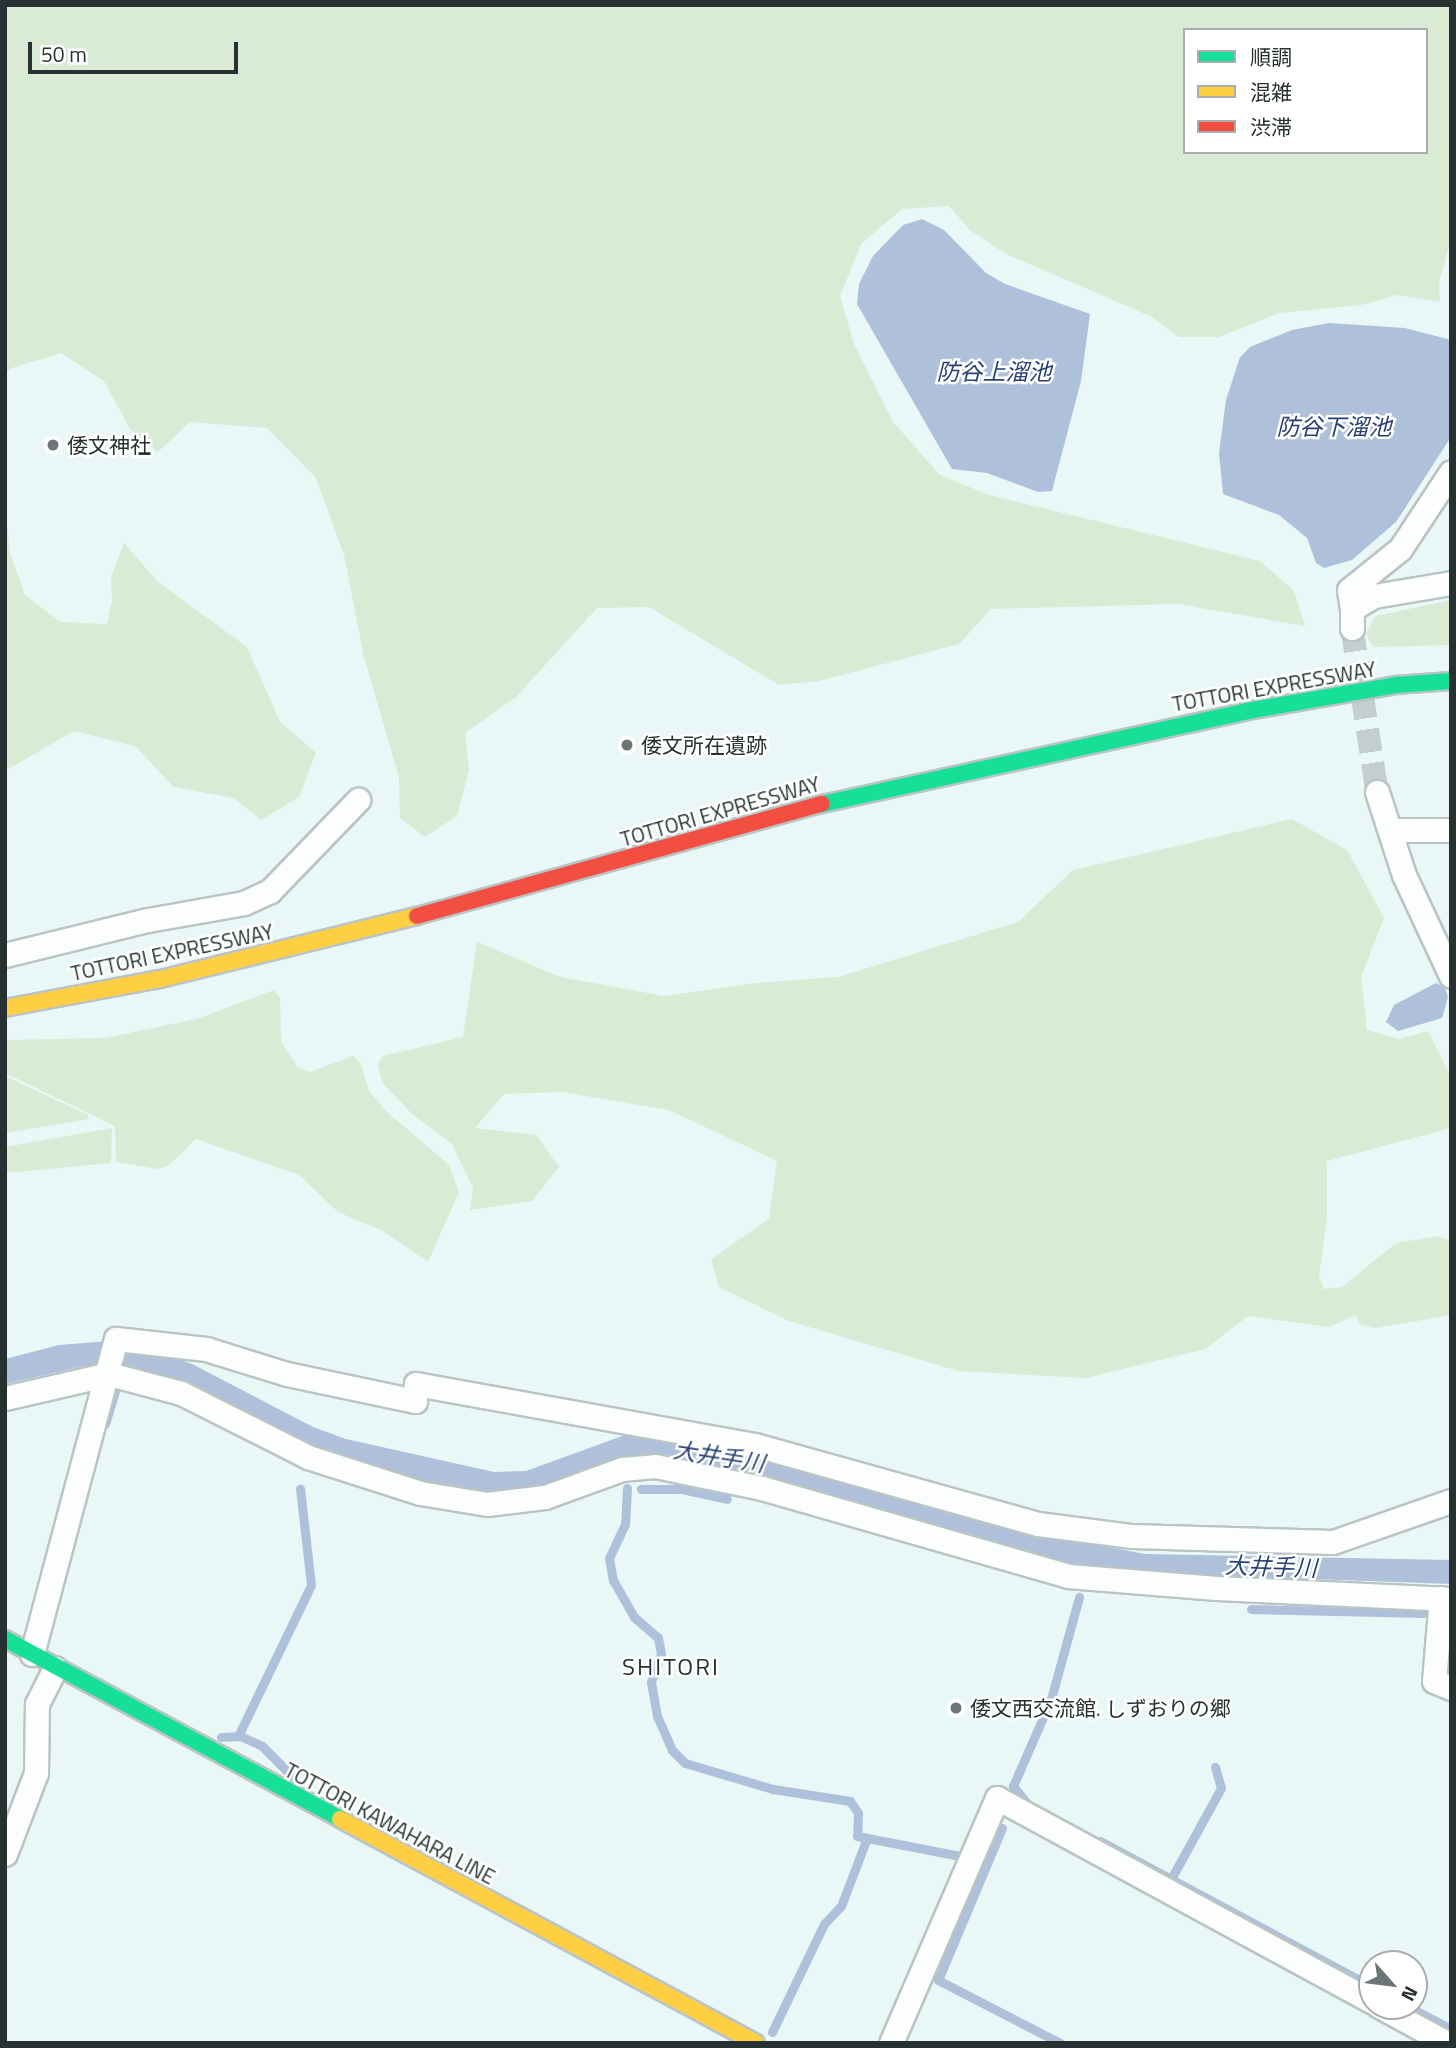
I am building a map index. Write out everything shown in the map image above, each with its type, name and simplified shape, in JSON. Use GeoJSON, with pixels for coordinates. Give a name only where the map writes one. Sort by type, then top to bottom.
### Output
{"type":"FeatureCollection","features":[{"type":"Feature","properties":{"kind":"main road","name":"TOTTORI EXPRESSWAY"},"geometry":{"type":"LineString","coordinates":[[5,1008],[160,979],[377,927],[850,796],[1247,711],[1396,685],[1451,681]]}},
{"type":"Feature","properties":{"kind":"main road","name":"TOTTORI KAWAHARA LINE"},"geometry":{"type":"LineString","coordinates":[[5,1639],[728,2036],[756,2043]]}},
{"type":"Feature","properties":{"kind":"street"},"geometry":{"type":"LineString","coordinates":[[1451,472],[1400,549],[1349,590],[1352,619],[1374,596],[1451,583]]}},
{"type":"Feature","properties":{"kind":"street"},"geometry":{"type":"LineString","coordinates":[[1377,792],[1427,931],[1451,976]]}},
{"type":"Feature","properties":{"kind":"street"},"geometry":{"type":"LineString","coordinates":[[5,955],[148,920],[244,903],[270,891],[358,800]]}},
{"type":"Feature","properties":{"kind":"street"},"geometry":{"type":"LineString","coordinates":[[1390,830],[1451,830]]}},
{"type":"Feature","properties":{"kind":"street"},"geometry":{"type":"LineString","coordinates":[[32,1654],[109,1374],[116,1339],[206,1349],[286,1374],[415,1401],[416,1384],[755,1445],[1038,1524],[1132,1536],[1333,1542],[1451,1501]]}},
{"type":"Feature","properties":{"kind":"street"},"geometry":{"type":"LineString","coordinates":[[5,1398],[109,1374],[181,1393],[308,1457],[420,1493],[487,1504],[533,1499],[596,1482],[622,1469],[656,1466],[762,1488],[1068,1576],[1217,1588],[1446,1598],[1434,1681],[1451,1688]]}},
{"type":"Feature","properties":{"kind":"street"},"geometry":{"type":"LineString","coordinates":[[5,1854],[36,1773],[37,1704],[55,1668]]}},
{"type":"Feature","properties":{"kind":"street"},"geometry":{"type":"LineString","coordinates":[[891,2043],[997,1798],[1358,1994]]}},
{"type":"Feature","properties":{"kind":"street"},"geometry":{"type":"LineString","coordinates":[[1405,2020],[1447,2043]]}},
{"type":"Feature","properties":{"kind":"green space"},"geometry":{"type":"Polygon","coordinates":[[[5,5],[1451,5],[1451,238],[1439,283],[1440,302],[1397,295],[1361,305],[1279,313],[1219,337],[1179,337],[1152,317],[1006,254],[970,230],[949,206],[902,209],[861,244],[840,296],[854,344],[893,422],[940,475],[989,495],[1260,561],[1294,591],[1305,626],[1178,604],[991,609],[959,644],[819,681],[779,685],[649,607],[597,608],[516,697],[465,733],[469,770],[457,816],[425,837],[400,818],[399,777],[364,657],[344,555],[316,478],[267,428],[190,422],[158,452],[130,429],[104,381],[61,353],[12,368],[5,374],[5,5]]]}},
{"type":"Feature","properties":{"kind":"green space"},"geometry":{"type":"Polygon","coordinates":[[[5,501],[10,553],[25,595],[61,622],[107,624],[112,601],[111,577],[124,543],[157,581],[247,647],[280,722],[316,753],[299,797],[261,820],[234,798],[174,787],[135,746],[74,731],[5,771],[5,501]]]}},
{"type":"Feature","properties":{"kind":"green space"},"geometry":{"type":"Polygon","coordinates":[[[1451,600],[1451,645],[1373,647],[1366,633],[1376,616],[1451,600]]]}},
{"type":"Feature","properties":{"kind":"green space"},"geometry":{"type":"Polygon","coordinates":[[[1292,819],[1347,850],[1384,918],[1361,977],[1367,1030],[1399,1039],[1428,1031],[1451,1077],[1451,1128],[1327,1161],[1327,1219],[1319,1276],[1324,1289],[1342,1287],[1396,1243],[1438,1236],[1451,1241],[1451,1315],[1376,1328],[1361,1325],[1355,1315],[1330,1327],[1248,1316],[1205,1349],[1086,1378],[958,1371],[789,1321],[719,1287],[711,1259],[769,1219],[777,1161],[669,1110],[562,1092],[504,1094],[475,1128],[536,1135],[559,1167],[532,1201],[470,1210],[473,1188],[452,1144],[411,1113],[382,1082],[378,1064],[383,1056],[463,1037],[477,942],[560,977],[664,996],[756,983],[838,977],[1018,922],[1073,870],[1292,819]]]}},
{"type":"Feature","properties":{"kind":"green space"},"geometry":{"type":"Polygon","coordinates":[[[274,990],[280,998],[281,1042],[298,1068],[310,1072],[353,1056],[361,1064],[369,1091],[386,1111],[449,1165],[459,1192],[428,1262],[383,1231],[338,1212],[299,1175],[196,1139],[168,1166],[157,1169],[116,1162],[115,1126],[5,1073],[5,1040],[105,1038],[197,1019],[274,990]]]}},
{"type":"Feature","properties":{"kind":"green space"},"geometry":{"type":"Polygon","coordinates":[[[5,1076],[88,1115],[88,1119],[5,1133],[5,1076]]]}},
{"type":"Feature","properties":{"kind":"green space"},"geometry":{"type":"Polygon","coordinates":[[[112,1128],[111,1163],[5,1173],[5,1147],[112,1128]]]}},
{"type":"Feature","properties":{"kind":"water","name":"防谷上溜池"},"geometry":{"type":"Polygon","coordinates":[[[922,219],[944,230],[986,273],[1005,284],[1090,314],[1081,381],[1052,491],[1038,492],[987,473],[952,469],[857,304],[859,284],[873,256],[903,225],[922,219]]]}},
{"type":"Feature","properties":{"kind":"water","name":"防谷下溜池"},"geometry":{"type":"Polygon","coordinates":[[[1329,323],[1405,328],[1451,340],[1451,437],[1396,522],[1352,560],[1324,568],[1316,563],[1307,538],[1279,515],[1223,494],[1219,453],[1226,400],[1240,357],[1250,347],[1292,330],[1329,323]]]}},
{"type":"Feature","properties":{"kind":"water"},"geometry":{"type":"Polygon","coordinates":[[[1436,983],[1445,988],[1448,997],[1442,1018],[1398,1031],[1386,1022],[1394,1005],[1436,983]]]}},
{"type":"Feature","properties":{"kind":"water","name":"大井手川"},"geometry":{"type":"Polygon","coordinates":[[[109,1341],[153,1349],[192,1364],[313,1427],[346,1439],[494,1472],[526,1471],[636,1431],[768,1455],[1045,1535],[1145,1554],[1451,1560],[1451,1584],[1115,1572],[1016,1555],[649,1457],[539,1491],[475,1493],[410,1481],[326,1454],[179,1381],[137,1368],[84,1366],[5,1384],[5,1359],[59,1345],[109,1341]]]}},
{"type":"Feature","properties":{"kind":"waterway"},"geometry":{"type":"LineString","coordinates":[[105,1424],[115,1392]]}},
{"type":"Feature","properties":{"kind":"waterway"},"geometry":{"type":"LineString","coordinates":[[627,1488],[625,1524],[609,1558],[613,1580],[634,1617],[658,1638],[661,1654],[651,1682],[657,1716],[672,1750],[685,1763],[773,1789],[850,1801],[858,1813],[857,1836],[960,1856]]}},
{"type":"Feature","properties":{"kind":"waterway"},"geometry":{"type":"LineString","coordinates":[[240,1732],[311,1585],[300,1489]]}},
{"type":"Feature","properties":{"kind":"waterway"},"geometry":{"type":"LineString","coordinates":[[641,1489],[682,1489],[727,1499]]}},
{"type":"Feature","properties":{"kind":"waterway"},"geometry":{"type":"LineString","coordinates":[[1026,1802],[1013,1786],[1051,1699],[1079,1597]]}},
{"type":"Feature","properties":{"kind":"waterway"},"geometry":{"type":"LineString","coordinates":[[1251,1609],[1423,1613]]}},
{"type":"Feature","properties":{"kind":"waterway"},"geometry":{"type":"LineString","coordinates":[[1451,1633],[1451,1674]]}},
{"type":"Feature","properties":{"kind":"waterway"},"geometry":{"type":"LineString","coordinates":[[221,1737],[240,1736],[262,1746],[292,1776]]}},
{"type":"Feature","properties":{"kind":"waterway"},"geometry":{"type":"LineString","coordinates":[[1171,1879],[1221,1788],[1215,1767]]}},
{"type":"Feature","properties":{"kind":"waterway"},"geometry":{"type":"LineString","coordinates":[[1002,1828],[938,1980],[1060,2043]]}},
{"type":"Feature","properties":{"kind":"waterway"},"geometry":{"type":"LineString","coordinates":[[772,2032],[824,1924],[841,1906],[867,1838]]}},
{"type":"Feature","properties":{"kind":"waterway"},"geometry":{"type":"LineString","coordinates":[[1100,1841],[1358,1979]]}},
{"type":"Feature","properties":{"kind":"waterway"},"geometry":{"type":"LineString","coordinates":[[1428,2017],[1451,2029]]}},
{"type":"Feature","properties":{"kind":"tunnel"},"geometry":{"type":"LineString","coordinates":[[1352,628],[1377,792]]}},
{"type":"Feature","properties":{"kind":"traffic: fast"},"geometry":{"type":"LineString","coordinates":[[822,804],[1247,711],[1396,685],[1451,681]]}},
{"type":"Feature","properties":{"kind":"traffic: fast"},"geometry":{"type":"LineString","coordinates":[[5,1639],[340,1819]]}},
{"type":"Feature","properties":{"kind":"traffic: slow"},"geometry":{"type":"LineString","coordinates":[[5,1008],[160,979],[417,916]]}},
{"type":"Feature","properties":{"kind":"traffic: slow"},"geometry":{"type":"LineString","coordinates":[[340,1819],[756,2043]]}},
{"type":"Feature","properties":{"kind":"traffic: jam"},"geometry":{"type":"LineString","coordinates":[[417,916],[822,804]]}},
{"type":"Feature","properties":{"kind":"place","name":"倭文神社"},"geometry":{"type":"Point","coordinates":[53,445]}},
{"type":"Feature","properties":{"kind":"place","name":"倭文所在遺跡"},"geometry":{"type":"Point","coordinates":[627,745]}},
{"type":"Feature","properties":{"kind":"place","name":"倭文西交流館. しずおりの郷"},"geometry":{"type":"Point","coordinates":[956,1708]}},
{"type":"Feature","properties":{"kind":"district","name":"SHITORI"},"geometry":{"type":"Point","coordinates":[671,1667]}}]}
